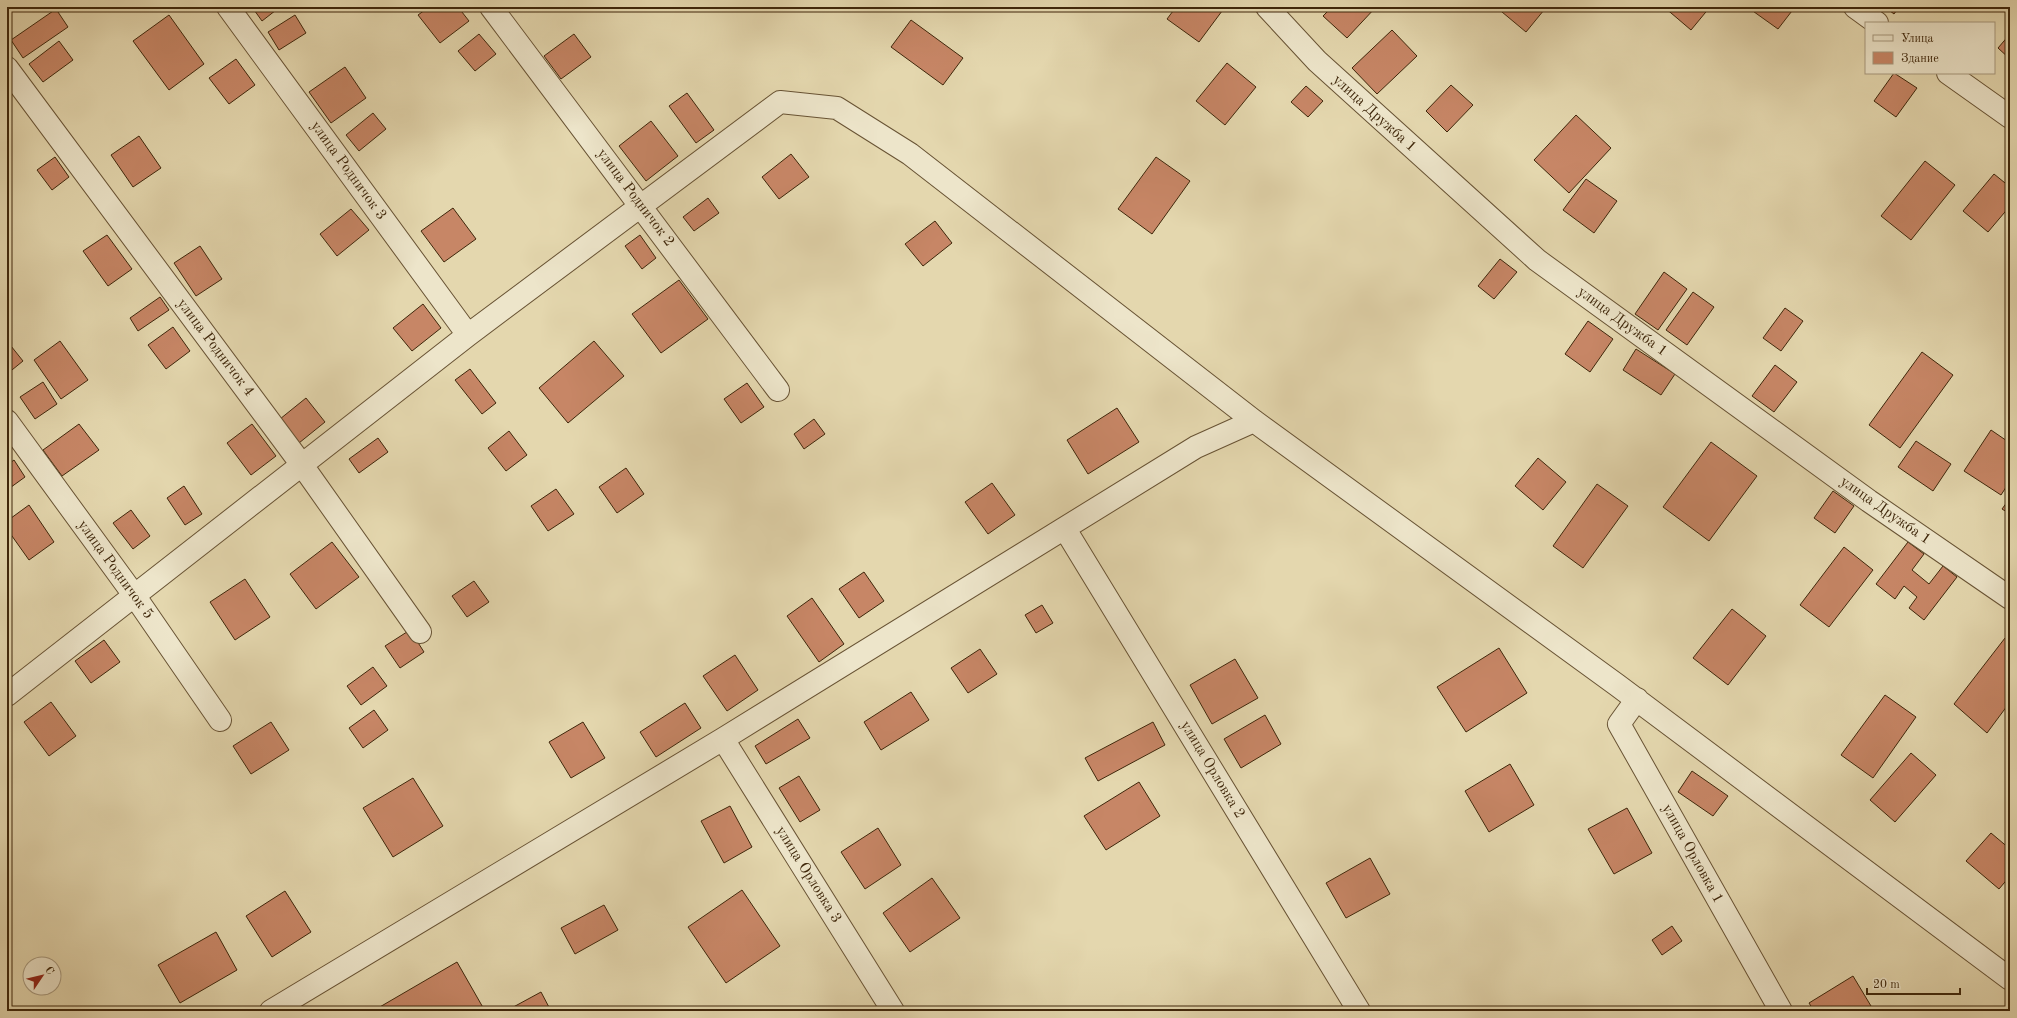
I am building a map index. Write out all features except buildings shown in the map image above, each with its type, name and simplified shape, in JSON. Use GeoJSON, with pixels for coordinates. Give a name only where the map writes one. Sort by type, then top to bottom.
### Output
{"type":"FeatureCollection","features":[{"type":"Feature","properties":{"kind":"street","name":"улица Родничок 3"},"geometry":{"type":"LineString","coordinates":[[228,7],[468,336]]}},
{"type":"Feature","properties":{"kind":"street","name":"улица Родничок 2"},"geometry":{"type":"LineString","coordinates":[[491,7],[778,390]]}},
{"type":"Feature","properties":{"kind":"street","name":"улица Дружба 1"},"geometry":{"type":"LineString","coordinates":[[1267,7],[1317,62],[1537,260],[1869,501],[2010,598]]}},
{"type":"Feature","properties":{"kind":"street"},"geometry":{"type":"LineString","coordinates":[[1855,7],[1876,22]]}},
{"type":"Feature","properties":{"kind":"street","name":"улица Родничок 4"},"geometry":{"type":"LineString","coordinates":[[7,68],[302,465],[420,632]]}},
{"type":"Feature","properties":{"kind":"street"},"geometry":{"type":"LineString","coordinates":[[1949,74],[2010,117]]}},
{"type":"Feature","properties":{"kind":"street"},"geometry":{"type":"LineString","coordinates":[[7,695],[468,336],[780,102],[837,108],[910,154],[1254,421],[1636,699],[2010,979]]}},
{"type":"Feature","properties":{"kind":"street","name":"улица Родничок 5"},"geometry":{"type":"LineString","coordinates":[[7,421],[134,595],[220,720]]}},
{"type":"Feature","properties":{"kind":"street"},"geometry":{"type":"LineString","coordinates":[[271,1011],[297,1004],[1196,447],[1254,421]]}},
{"type":"Feature","properties":{"kind":"street","name":"улица Орловка 2"},"geometry":{"type":"LineString","coordinates":[[1065,529],[1359,1011]]}},
{"type":"Feature","properties":{"kind":"street","name":"улица Орловка 1"},"geometry":{"type":"LineString","coordinates":[[1636,699],[1619,724],[1780,1011]]}},
{"type":"Feature","properties":{"kind":"street","name":"улица Орловка 3"},"geometry":{"type":"LineString","coordinates":[[723,739],[893,1011]]}}]}
